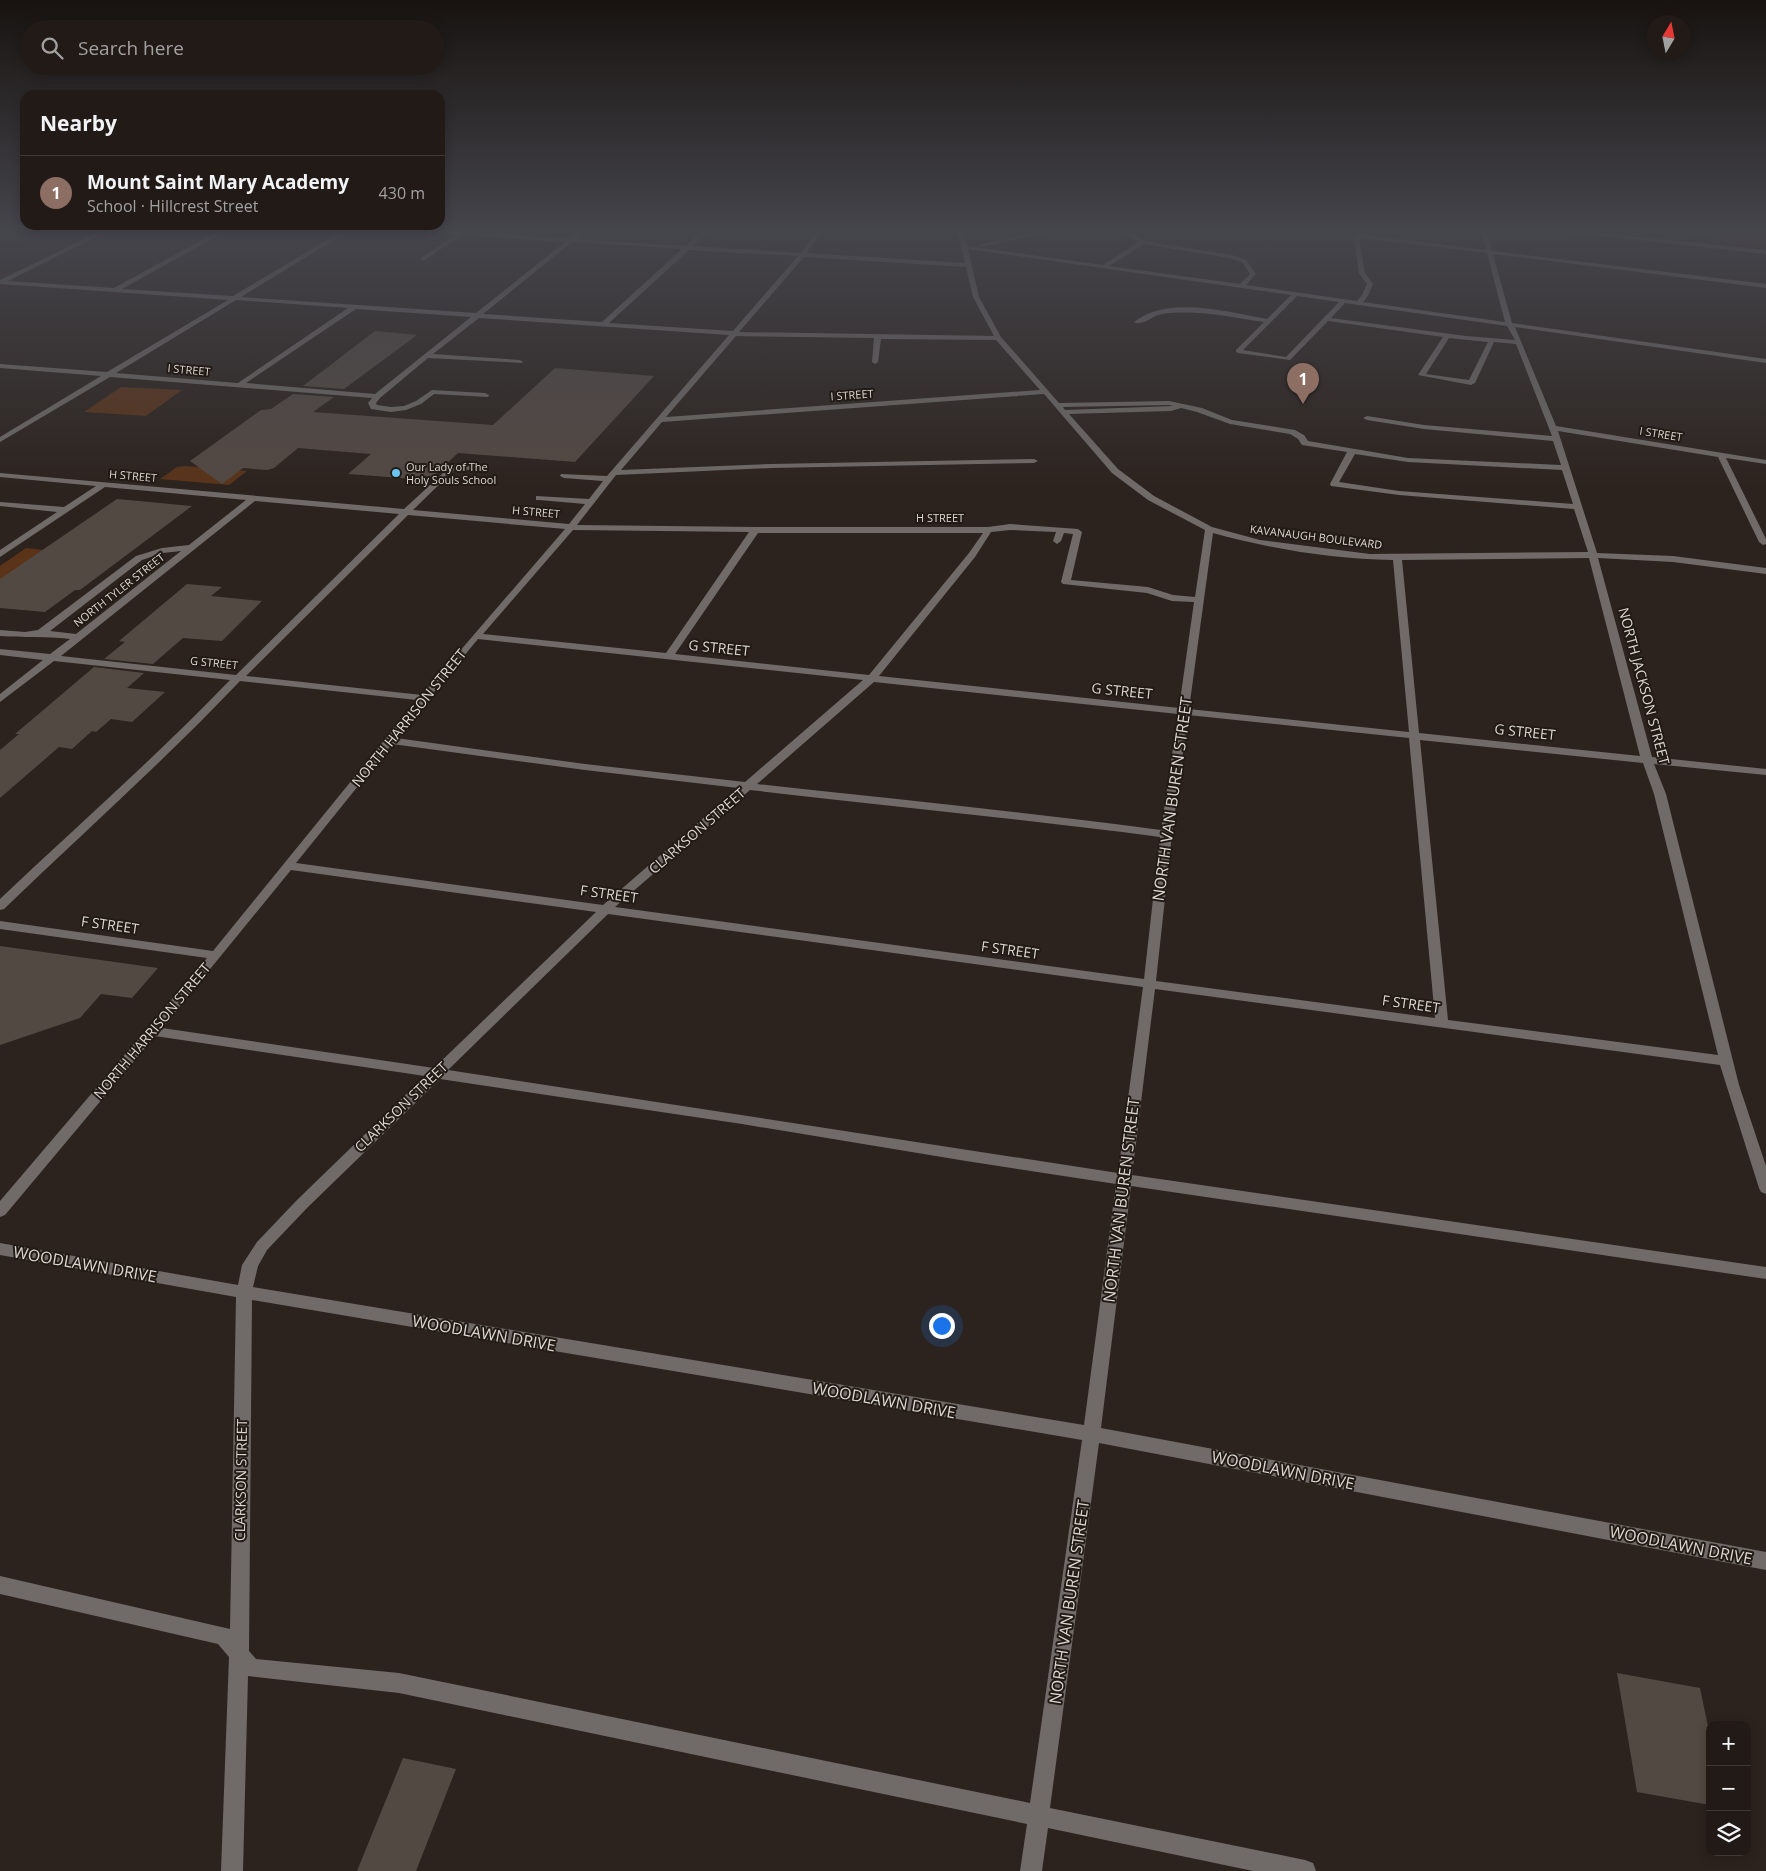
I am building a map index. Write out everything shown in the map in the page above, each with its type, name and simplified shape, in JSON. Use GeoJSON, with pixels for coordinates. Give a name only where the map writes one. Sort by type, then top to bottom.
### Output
{"type":"FeatureCollection","features":[{"type":"Feature","properties":{"kind":"street"},"geometry":{"type":"LineString","coordinates":[[0,440],[206,315]]}},
{"type":"Feature","properties":{"kind":"street"},"geometry":{"type":"LineString","coordinates":[[239,385],[342,315]]}},
{"type":"Feature","properties":{"kind":"street"},"geometry":{"type":"LineString","coordinates":[[469,315],[785,336],[998,338]]}},
{"type":"Feature","properties":{"kind":"street"},"geometry":{"type":"LineString","coordinates":[[604,324],[614,315]]}},
{"type":"Feature","properties":{"kind":"street","name":"NORTH HARRISON STREET"},"geometry":{"type":"LineString","coordinates":[[0,1211],[216,955],[389,740],[749,315]]}},
{"type":"Feature","properties":{"kind":"street","name":"KAVANAUGH BOULEVARD"},"geometry":{"type":"LineString","coordinates":[[986,315],[998,338],[1094,448],[1130,484],[1151,498],[1209,529],[1259,542],[1370,557],[1593,555],[1673,558],[1766,570]]}},
{"type":"Feature","properties":{"kind":"street"},"geometry":{"type":"LineString","coordinates":[[1137,322],[1151,315]]}},
{"type":"Feature","properties":{"kind":"street"},"geometry":{"type":"LineString","coordinates":[[1233,315],[1268,321]]}},
{"type":"Feature","properties":{"kind":"street"},"geometry":{"type":"LineString","coordinates":[[1274,315],[1238,351],[1288,359],[1329,315]]}},
{"type":"Feature","properties":{"kind":"street"},"geometry":{"type":"LineString","coordinates":[[1450,315],[1766,361]]}},
{"type":"Feature","properties":{"kind":"street","name":"NORTH JACKSON STREET"},"geometry":{"type":"LineString","coordinates":[[1508,315],[1509,324],[1515,332],[1557,439],[1593,555],[1647,759],[1660,794],[1726,1061],[1766,1188]]}},
{"type":"Feature","properties":{"kind":"street"},"geometry":{"type":"LineString","coordinates":[[479,316],[377,396],[372,403],[374,407],[393,410],[415,406],[432,392],[486,395]]}},
{"type":"Feature","properties":{"kind":"street"},"geometry":{"type":"LineString","coordinates":[[1326,319],[1447,336],[1518,342]]}},
{"type":"Feature","properties":{"kind":"street"},"geometry":{"type":"LineString","coordinates":[[1447,336],[1422,375],[1471,382],[1492,340]]}},
{"type":"Feature","properties":{"kind":"street"},"geometry":{"type":"LineString","coordinates":[[875,362],[878,337]]}},
{"type":"Feature","properties":{"kind":"street"},"geometry":{"type":"LineString","coordinates":[[428,356],[520,362]]}},
{"type":"Feature","properties":{"kind":"street","name":"I STREET"},"geometry":{"type":"LineString","coordinates":[[0,366],[377,396]]}},
{"type":"Feature","properties":{"kind":"street","name":"I STREET"},"geometry":{"type":"LineString","coordinates":[[660,420],[1045,392]]}},
{"type":"Feature","properties":{"kind":"street"},"geometry":{"type":"LineString","coordinates":[[1060,408],[1084,410],[1171,409],[1181,406],[1199,410],[1230,422],[1292,432],[1301,437],[1305,443],[1352,451],[1422,461],[1567,468]]}},
{"type":"Feature","properties":{"kind":"street"},"geometry":{"type":"LineString","coordinates":[[1367,418],[1424,427],[1557,439]]}},
{"type":"Feature","properties":{"kind":"street","name":"I STREET"},"geometry":{"type":"LineString","coordinates":[[1553,428],[1766,462]]}},
{"type":"Feature","properties":{"kind":"street"},"geometry":{"type":"LineString","coordinates":[[1352,451],[1334,484],[1398,493],[1578,507]]}},
{"type":"Feature","properties":{"kind":"street"},"geometry":{"type":"LineString","coordinates":[[1721,455],[1763,542]]}},
{"type":"Feature","properties":{"kind":"street"},"geometry":{"type":"LineString","coordinates":[[564,476],[612,476],[771,466],[1034,461]]}},
{"type":"Feature","properties":{"kind":"street"},"geometry":{"type":"LineString","coordinates":[[0,906],[117,794],[178,740],[238,678],[453,466],[471,468]]}},
{"type":"Feature","properties":{"kind":"street","name":"H STREET"},"geometry":{"type":"LineString","coordinates":[[0,475],[571,527],[755,530],[988,530],[1010,527],[1060,530]]}},
{"type":"Feature","properties":{"kind":"street"},"geometry":{"type":"LineString","coordinates":[[0,554],[103,485]]}},
{"type":"Feature","properties":{"kind":"street","name":"NORTH TYLER STREET"},"geometry":{"type":"LineString","coordinates":[[0,699],[253,498]]}},
{"type":"Feature","properties":{"kind":"street"},"geometry":{"type":"LineString","coordinates":[[539,498],[590,502]]}},
{"type":"Feature","properties":{"kind":"street"},"geometry":{"type":"LineString","coordinates":[[0,504],[65,510]]}},
{"type":"Feature","properties":{"kind":"street","name":"NORTH VAN BUREN STREET"},"geometry":{"type":"LineString","coordinates":[[1031,1871],[1092,1434],[1166,834],[1209,529]]}},
{"type":"Feature","properties":{"kind":"street"},"geometry":{"type":"LineString","coordinates":[[670,656],[755,530]]}},
{"type":"Feature","properties":{"kind":"street","name":"CLARKSON STREET"},"geometry":{"type":"LineString","coordinates":[[232,1871],[239,1654],[244,1292],[250,1265],[262,1246],[302,1204],[607,908],[872,678],[972,555],[988,530]]}},
{"type":"Feature","properties":{"kind":"street"},"geometry":{"type":"LineString","coordinates":[[1057,541],[1060,530],[1078,532],[1066,582],[1148,590],[1172,598],[1198,600]]}},
{"type":"Feature","properties":{"kind":"street"},"geometry":{"type":"LineString","coordinates":[[40,633],[140,558],[162,551],[191,547]]}},
{"type":"Feature","properties":{"kind":"street"},"geometry":{"type":"LineString","coordinates":[[1397,558],[1414,735],[1424,816],[1442,1023]]}},
{"type":"Feature","properties":{"kind":"street"},"geometry":{"type":"LineString","coordinates":[[0,633],[25,635],[40,633],[78,636]]}},
{"type":"Feature","properties":{"kind":"street","name":"G STREET"},"geometry":{"type":"LineString","coordinates":[[476,636],[1766,772]]}},
{"type":"Feature","properties":{"kind":"street","name":"G STREET"},"geometry":{"type":"LineString","coordinates":[[0,652],[425,698]]}},
{"type":"Feature","properties":{"kind":"street"},"geometry":{"type":"LineString","coordinates":[[389,740],[585,767],[937,808],[1022,815],[1166,834]]}},
{"type":"Feature","properties":{"kind":"street","name":"F STREET"},"geometry":{"type":"LineString","coordinates":[[289,866],[1726,1061]]}},
{"type":"Feature","properties":{"kind":"street","name":"F STREET"},"geometry":{"type":"LineString","coordinates":[[0,925],[216,955]]}},
{"type":"Feature","properties":{"kind":"street"},"geometry":{"type":"LineString","coordinates":[[152,1031],[742,1119],[1124,1180],[1664,1260],[1766,1273]]}},
{"type":"Feature","properties":{"kind":"street","name":"WOODLAWN DRIVE"},"geometry":{"type":"LineString","coordinates":[[0,1249],[244,1292],[1092,1434],[1766,1560]]}},
{"type":"Feature","properties":{"kind":"street"},"geometry":{"type":"LineString","coordinates":[[0,1585],[153,1622],[224,1636],[251,1668],[399,1683],[1305,1871]]}},
{"type":"Feature","properties":{"kind":"shaded area"},"geometry":{"type":"Polygon","coordinates":[[[121,387],[182,390],[146,416],[84,412],[121,387]]]}},
{"type":"Feature","properties":{"kind":"shaded area"},"geometry":{"type":"Polygon","coordinates":[[[177,467],[247,471],[229,485],[160,479],[177,467]]]}},
{"type":"Feature","properties":{"kind":"shaded area"},"geometry":{"type":"Polygon","coordinates":[[[26,548],[43,550],[0,580],[0,566],[26,548]]]}},
{"type":"Feature","properties":{"kind":"building"},"geometry":{"type":"Polygon","coordinates":[[[375,331],[417,335],[344,389],[303,386],[375,331]]]}},
{"type":"Feature","properties":{"kind":"building"},"geometry":{"type":"Polygon","coordinates":[[[555,368],[654,376],[575,462],[458,453],[429,480],[348,474],[371,454],[298,448],[274,468],[267,470],[243,468],[222,484],[190,461],[261,410],[271,409],[293,394],[334,397],[313,412],[493,425],[555,368]]]}},
{"type":"Feature","properties":{"kind":"building"},"geometry":{"type":"Polygon","coordinates":[[[117,499],[192,506],[80,590],[75,590],[45,612],[0,608],[0,579],[117,499]]]}},
{"type":"Feature","properties":{"kind":"building"},"geometry":{"type":"Polygon","coordinates":[[[187,584],[222,587],[211,596],[262,601],[222,641],[183,638],[153,664],[104,659],[125,642],[119,641],[187,584]]]}},
{"type":"Feature","properties":{"kind":"building"},"geometry":{"type":"Polygon","coordinates":[[[94,667],[144,673],[127,688],[165,692],[132,722],[111,719],[96,732],[92,731],[72,749],[59,747],[0,798],[0,750],[19,734],[15,734],[94,667]]]}},
{"type":"Feature","properties":{"kind":"building"},"geometry":{"type":"Polygon","coordinates":[[[0,946],[158,968],[132,998],[101,994],[80,1018],[0,1045],[0,946]]]}},
{"type":"Feature","properties":{"kind":"building"},"geometry":{"type":"Polygon","coordinates":[[[1617,1673],[1700,1688],[1707,1721],[1706,1804],[1637,1792],[1617,1673]]]}},
{"type":"Feature","properties":{"kind":"building"},"geometry":{"type":"Polygon","coordinates":[[[403,1758],[456,1769],[416,1871],[357,1871],[403,1758]]]}},
{"type":"Feature","properties":{"kind":"place","name":"Mount Saint Mary Academy"},"geometry":{"type":"Point","coordinates":[1303,404]}},
{"type":"Feature","properties":{"kind":"place","name":"Our Lady of The Holy Souls School"},"geometry":{"type":"Point","coordinates":[396,473]}}]}
